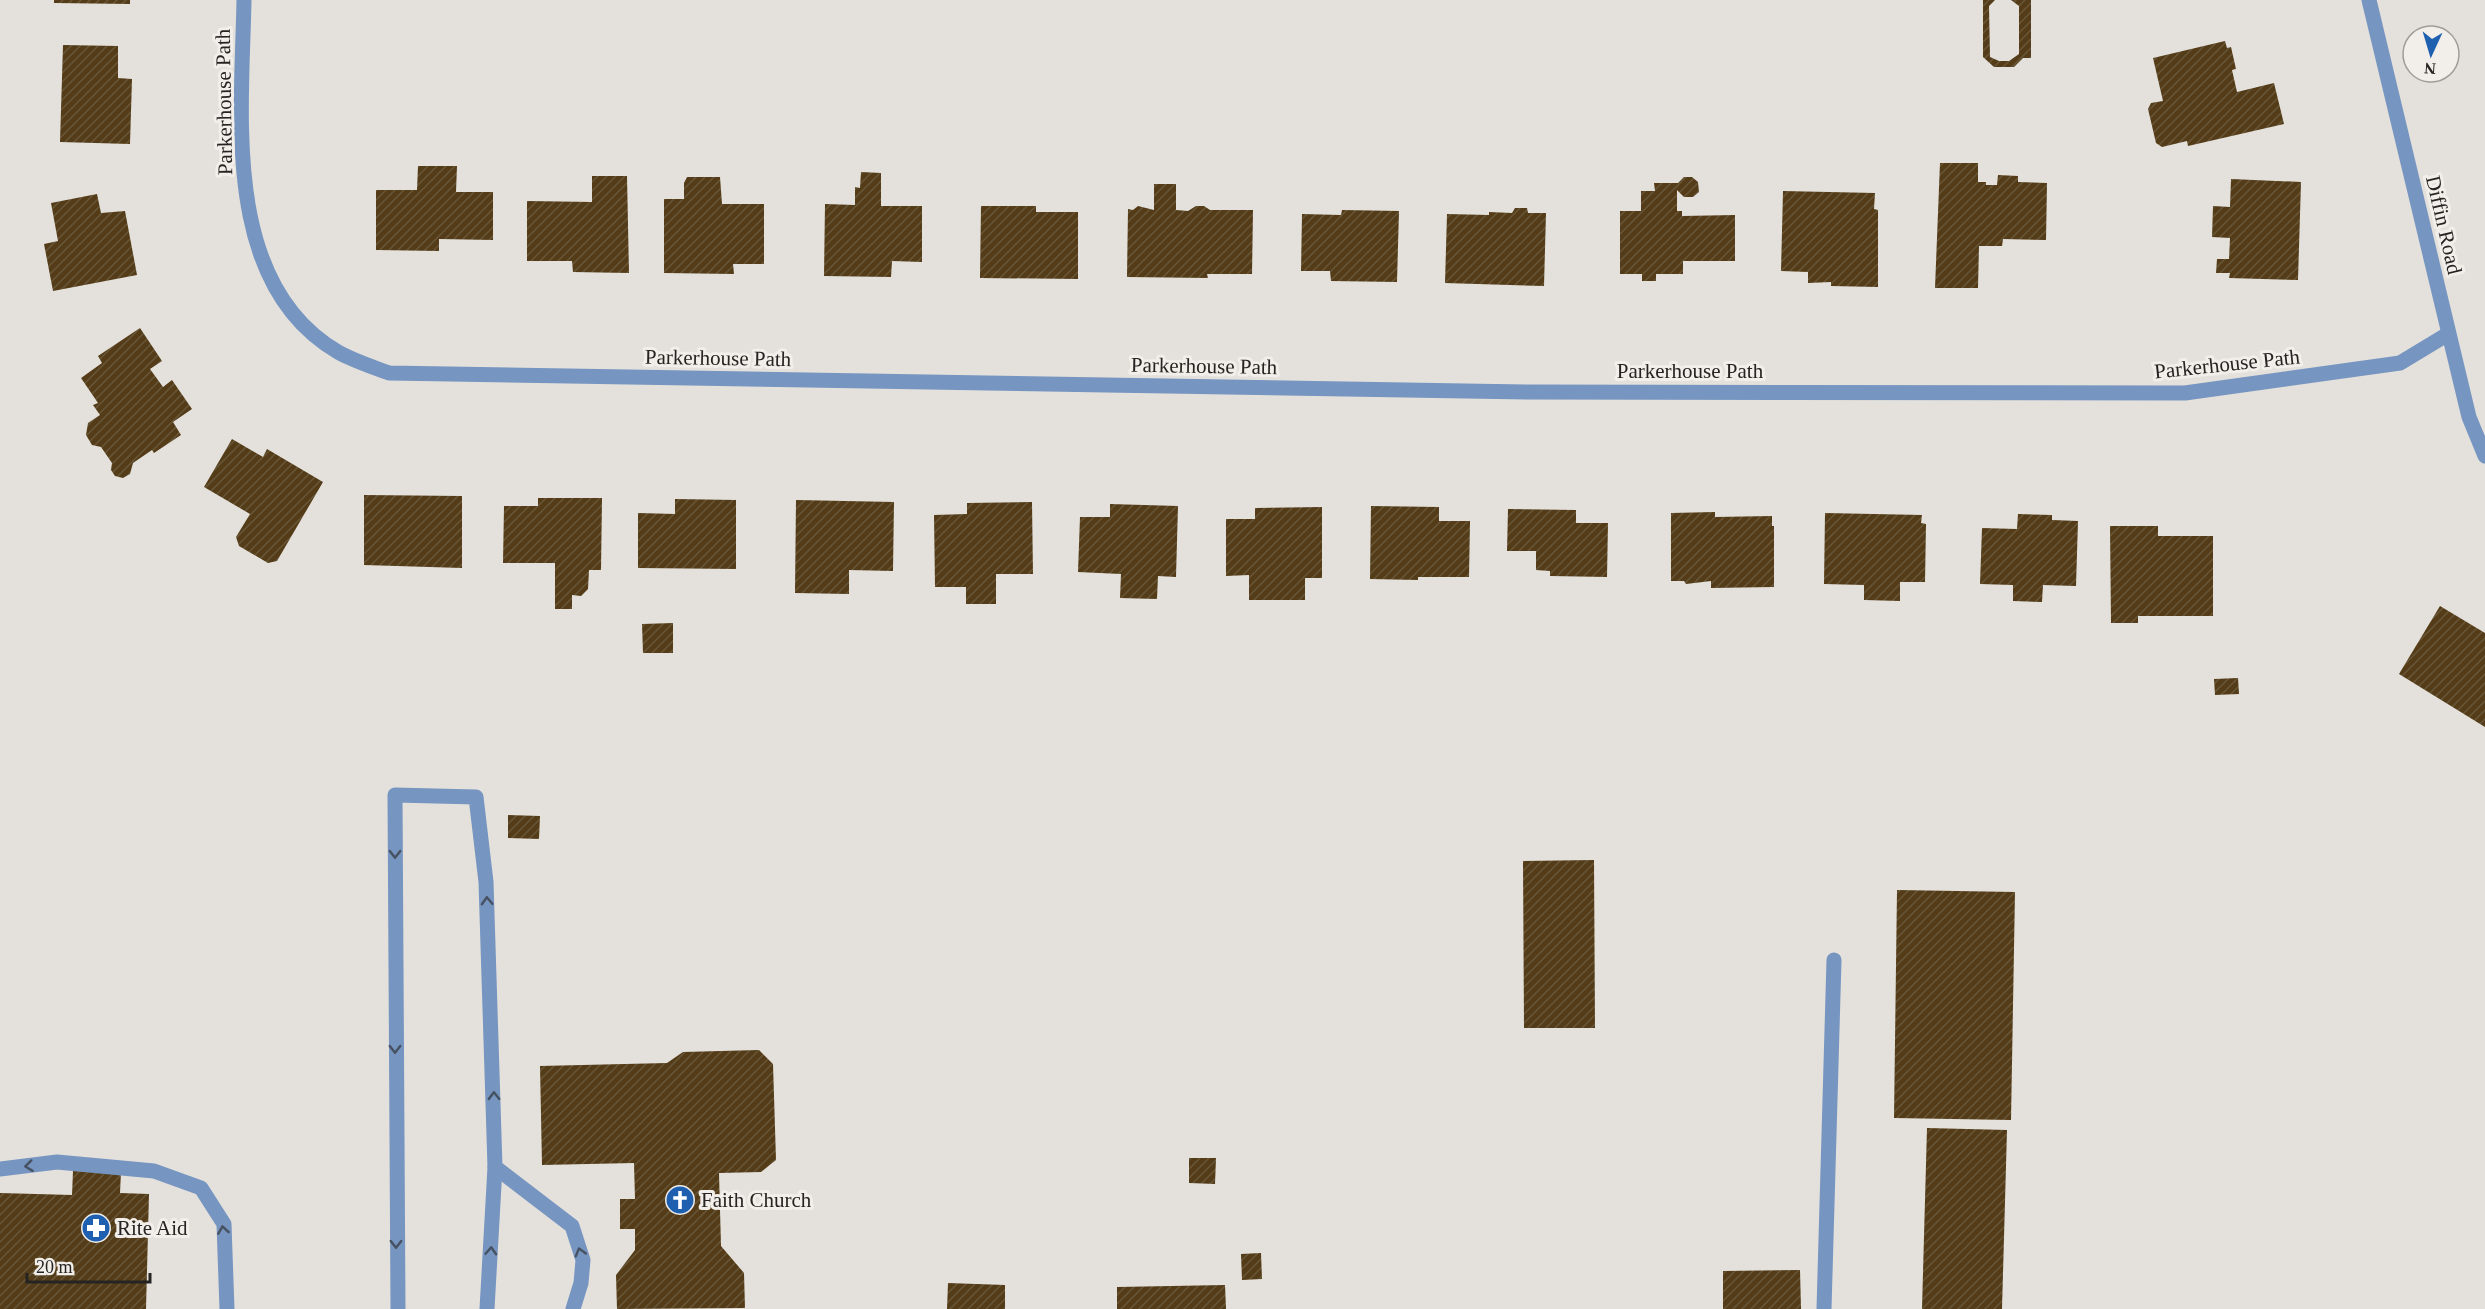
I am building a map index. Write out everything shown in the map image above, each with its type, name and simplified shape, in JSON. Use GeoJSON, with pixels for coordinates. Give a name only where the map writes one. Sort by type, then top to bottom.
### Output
{"type":"FeatureCollection","features":[{"type":"Feature","properties":{"kind":"street","name":"Parkerhouse Path"},"geometry":{"type":"LineString","coordinates":[[244,0],[241,164],[259,255],[278,293],[306,328],[338,352],[389,373],[1539,392],[2185,393],[2400,363],[2448,334]]}},
{"type":"Feature","properties":{"kind":"street","name":"Diffin Road"},"geometry":{"type":"LineString","coordinates":[[2369,0],[2469,417],[2485,456]]}},
{"type":"Feature","properties":{"kind":"street"},"geometry":{"type":"LineString","coordinates":[[398,1309],[395,795],[476,797],[486,882],[495,1167],[487,1309]]}},
{"type":"Feature","properties":{"kind":"street"},"geometry":{"type":"LineString","coordinates":[[1824,1309],[1834,960]]}},
{"type":"Feature","properties":{"kind":"street"},"geometry":{"type":"LineString","coordinates":[[0,1169],[57,1162],[154,1171],[201,1188],[224,1224],[227,1309]]}},
{"type":"Feature","properties":{"kind":"street"},"geometry":{"type":"LineString","coordinates":[[495,1167],[572,1226],[583,1260],[581,1283],[573,1309]]}},
{"type":"Feature","properties":{"kind":"building"},"geometry":{"type":"Polygon","coordinates":[[[54,0],[130,0],[130,4],[54,3],[54,0]]]}},
{"type":"Feature","properties":{"kind":"building"},"geometry":{"type":"Polygon","coordinates":[[[1983,0],[1995,0],[1989,6],[1990,57],[1999,61],[2009,61],[2019,54],[2019,6],[2011,0],[2031,0],[2031,58],[2023,58],[2014,67],[1994,67],[1983,57],[1983,0]]]}},
{"type":"Feature","properties":{"kind":"building"},"geometry":{"type":"Polygon","coordinates":[[[2225,41],[2227,48],[2231,47],[2236,69],[2232,70],[2237,92],[2274,83],[2284,124],[2188,146],[2187,141],[2162,147],[2156,143],[2148,109],[2151,103],[2163,101],[2153,58],[2225,41]]]}},
{"type":"Feature","properties":{"kind":"building"},"geometry":{"type":"Polygon","coordinates":[[[63,45],[118,46],[118,78],[132,79],[130,144],[60,142],[63,45]]]}},
{"type":"Feature","properties":{"kind":"building"},"geometry":{"type":"Polygon","coordinates":[[[1940,163],[1978,163],[1978,182],[1986,182],[1986,185],[1997,185],[1998,175],[2018,176],[2018,182],[2047,183],[2046,240],[2003,239],[2002,246],[1979,246],[1978,288],[1935,288],[1940,163]]]}},
{"type":"Feature","properties":{"kind":"building"},"geometry":{"type":"Polygon","coordinates":[[[418,166],[457,166],[456,192],[493,192],[493,240],[439,239],[439,251],[376,250],[376,190],[417,190],[418,166]]]}},
{"type":"Feature","properties":{"kind":"building"},"geometry":{"type":"Polygon","coordinates":[[[861,172],[881,173],[881,206],[922,206],[922,262],[892,261],[891,277],[824,276],[825,204],[855,205],[855,187],[860,188],[861,172]]]}},
{"type":"Feature","properties":{"kind":"building"},"geometry":{"type":"Polygon","coordinates":[[[592,176],[627,176],[629,273],[573,272],[572,261],[527,261],[527,201],[592,202],[592,176]]]}},
{"type":"Feature","properties":{"kind":"building"},"geometry":{"type":"Polygon","coordinates":[[[687,177],[720,177],[722,204],[764,204],[764,264],[733,264],[734,274],[664,273],[664,199],[684,199],[684,183],[687,177]]]}},
{"type":"Feature","properties":{"kind":"building"},"geometry":{"type":"Polygon","coordinates":[[[1684,177],[1692,177],[1698,182],[1699,192],[1693,197],[1684,197],[1677,190],[1677,211],[1682,211],[1682,216],[1735,215],[1735,261],[1683,261],[1683,274],[1656,274],[1656,281],[1642,281],[1642,274],[1620,274],[1620,211],[1641,211],[1641,191],[1655,191],[1654,183],[1678,183],[1684,177]]]}},
{"type":"Feature","properties":{"kind":"building"},"geometry":{"type":"Polygon","coordinates":[[[2231,179],[2301,182],[2298,280],[2229,278],[2230,273],[2216,273],[2217,259],[2229,259],[2230,238],[2212,237],[2213,206],[2230,207],[2231,179]]]}},
{"type":"Feature","properties":{"kind":"building"},"geometry":{"type":"Polygon","coordinates":[[[1154,184],[1176,184],[1176,210],[1188,211],[1196,206],[1204,206],[1210,210],[1253,210],[1252,274],[1207,274],[1208,278],[1127,277],[1128,209],[1133,210],[1138,206],[1154,210],[1154,184]]]}},
{"type":"Feature","properties":{"kind":"building"},"geometry":{"type":"Polygon","coordinates":[[[1783,191],[1875,193],[1874,209],[1878,210],[1878,287],[1831,286],[1831,282],[1808,283],[1808,272],[1781,271],[1783,191]]]}},
{"type":"Feature","properties":{"kind":"building"},"geometry":{"type":"Polygon","coordinates":[[[97,194],[101,213],[125,211],[137,275],[53,291],[44,244],[58,241],[51,203],[97,194]]]}},
{"type":"Feature","properties":{"kind":"building"},"geometry":{"type":"Polygon","coordinates":[[[981,206],[1036,206],[1036,212],[1078,212],[1078,279],[980,278],[981,206]]]}},
{"type":"Feature","properties":{"kind":"building"},"geometry":{"type":"Polygon","coordinates":[[[1515,208],[1527,208],[1528,213],[1546,213],[1544,286],[1445,283],[1447,214],[1512,213],[1515,208]]]}},
{"type":"Feature","properties":{"kind":"building"},"geometry":{"type":"Polygon","coordinates":[[[1342,210],[1399,211],[1397,282],[1331,281],[1330,271],[1301,271],[1302,214],[1341,215],[1342,210]]]}},
{"type":"Feature","properties":{"kind":"building"},"geometry":{"type":"Polygon","coordinates":[[[140,328],[162,361],[150,369],[163,387],[172,380],[192,409],[173,422],[181,435],[154,453],[152,450],[133,463],[130,474],[123,478],[115,476],[111,470],[112,463],[101,447],[92,445],[86,435],[88,423],[100,415],[93,405],[98,403],[81,378],[102,363],[98,356],[140,328]]]}},
{"type":"Feature","properties":{"kind":"building"},"geometry":{"type":"Polygon","coordinates":[[[232,439],[263,457],[267,449],[323,482],[277,561],[268,563],[239,546],[236,537],[250,514],[204,487],[232,439]]]}},
{"type":"Feature","properties":{"kind":"building"},"geometry":{"type":"Polygon","coordinates":[[[364,495],[462,496],[462,568],[364,565],[364,495]]]}},
{"type":"Feature","properties":{"kind":"building"},"geometry":{"type":"Polygon","coordinates":[[[538,498],[602,498],[601,570],[589,570],[588,589],[581,596],[572,595],[572,609],[555,609],[555,563],[503,563],[504,506],[538,506],[538,498]]]}},
{"type":"Feature","properties":{"kind":"building"},"geometry":{"type":"Polygon","coordinates":[[[675,499],[736,500],[736,569],[638,568],[638,513],[675,514],[675,499]]]}},
{"type":"Feature","properties":{"kind":"building"},"geometry":{"type":"Polygon","coordinates":[[[796,500],[894,502],[893,571],[849,570],[849,594],[795,593],[796,500]]]}},
{"type":"Feature","properties":{"kind":"building"},"geometry":{"type":"Polygon","coordinates":[[[1032,502],[1033,574],[996,574],[996,604],[966,604],[966,587],[935,587],[934,515],[967,514],[967,503],[1032,502]]]}},
{"type":"Feature","properties":{"kind":"building"},"geometry":{"type":"Polygon","coordinates":[[[1110,504],[1178,506],[1176,577],[1158,576],[1157,599],[1120,598],[1121,574],[1078,572],[1080,517],[1110,517],[1110,504]]]}},
{"type":"Feature","properties":{"kind":"building"},"geometry":{"type":"Polygon","coordinates":[[[1371,506],[1439,507],[1439,521],[1470,521],[1469,577],[1418,577],[1418,580],[1370,579],[1371,506]]]}},
{"type":"Feature","properties":{"kind":"building"},"geometry":{"type":"Polygon","coordinates":[[[1322,507],[1322,578],[1305,578],[1305,600],[1249,600],[1249,575],[1226,576],[1226,519],[1255,519],[1255,508],[1322,507]]]}},
{"type":"Feature","properties":{"kind":"building"},"geometry":{"type":"Polygon","coordinates":[[[1508,509],[1576,510],[1576,523],[1608,523],[1607,577],[1550,576],[1550,571],[1536,570],[1536,551],[1507,551],[1508,509]]]}},
{"type":"Feature","properties":{"kind":"building"},"geometry":{"type":"Polygon","coordinates":[[[1715,512],[1715,517],[1772,516],[1774,587],[1711,588],[1711,581],[1686,584],[1684,581],[1671,581],[1671,513],[1715,512]]]}},
{"type":"Feature","properties":{"kind":"building"},"geometry":{"type":"Polygon","coordinates":[[[1825,513],[1922,515],[1921,523],[1926,524],[1925,582],[1900,582],[1900,601],[1864,600],[1864,585],[1824,584],[1825,513]]]}},
{"type":"Feature","properties":{"kind":"building"},"geometry":{"type":"Polygon","coordinates":[[[2018,514],[2052,515],[2052,520],[2078,521],[2076,586],[2043,585],[2042,602],[2013,601],[2013,585],[1980,584],[1982,528],[2017,529],[2018,514]]]}},
{"type":"Feature","properties":{"kind":"building"},"geometry":{"type":"Polygon","coordinates":[[[2110,526],[2158,526],[2158,536],[2213,536],[2213,616],[2138,616],[2138,623],[2111,623],[2110,526]]]}},
{"type":"Feature","properties":{"kind":"building"},"geometry":{"type":"Polygon","coordinates":[[[2440,606],[2485,633],[2485,727],[2399,674],[2440,606]]]}},
{"type":"Feature","properties":{"kind":"building"},"geometry":{"type":"Polygon","coordinates":[[[673,623],[673,653],[643,653],[642,624],[673,623]]]}},
{"type":"Feature","properties":{"kind":"building"},"geometry":{"type":"Polygon","coordinates":[[[2238,678],[2239,694],[2215,695],[2214,679],[2238,678]]]}},
{"type":"Feature","properties":{"kind":"building"},"geometry":{"type":"Polygon","coordinates":[[[508,815],[540,816],[539,839],[508,838],[508,815]]]}},
{"type":"Feature","properties":{"kind":"building"},"geometry":{"type":"Polygon","coordinates":[[[1594,860],[1595,1028],[1524,1028],[1523,861],[1594,860]]]}},
{"type":"Feature","properties":{"kind":"building"},"geometry":{"type":"Polygon","coordinates":[[[1897,890],[2015,892],[2011,1120],[1894,1118],[1897,890]]]}},
{"type":"Feature","properties":{"kind":"building"},"geometry":{"type":"Polygon","coordinates":[[[759,1050],[773,1064],[776,1160],[761,1172],[719,1173],[721,1246],[744,1273],[745,1308],[617,1309],[616,1275],[635,1250],[635,1229],[620,1229],[620,1199],[635,1199],[634,1163],[542,1165],[540,1066],[667,1063],[683,1052],[759,1050]]]}},
{"type":"Feature","properties":{"kind":"building"},"geometry":{"type":"Polygon","coordinates":[[[1927,1128],[2007,1130],[2002,1309],[1922,1309],[1927,1128]]]}},
{"type":"Feature","properties":{"kind":"building"},"geometry":{"type":"Polygon","coordinates":[[[1189,1158],[1216,1158],[1215,1184],[1189,1183],[1189,1158]]]}},
{"type":"Feature","properties":{"kind":"building","name":"Rite Aid"},"geometry":{"type":"Polygon","coordinates":[[[73,1171],[121,1172],[120,1193],[149,1194],[146,1309],[0,1309],[0,1193],[72,1195],[73,1171]]]}},
{"type":"Feature","properties":{"kind":"building"},"geometry":{"type":"Polygon","coordinates":[[[1261,1253],[1262,1279],[1242,1280],[1241,1254],[1261,1253]]]}},
{"type":"Feature","properties":{"kind":"building"},"geometry":{"type":"Polygon","coordinates":[[[1800,1270],[1801,1309],[1723,1309],[1723,1271],[1800,1270]]]}},
{"type":"Feature","properties":{"kind":"building"},"geometry":{"type":"Polygon","coordinates":[[[948,1283],[1005,1285],[1005,1309],[947,1309],[948,1283]]]}},
{"type":"Feature","properties":{"kind":"building"},"geometry":{"type":"Polygon","coordinates":[[[1225,1285],[1226,1309],[1117,1309],[1117,1287],[1225,1285]]]}},
{"type":"Feature","properties":{"kind":"place","name":"Faith Church"},"geometry":{"type":"Point","coordinates":[680,1200]}},
{"type":"Feature","properties":{"kind":"place","name":"Rite Aid"},"geometry":{"type":"Point","coordinates":[96,1228]}}]}
